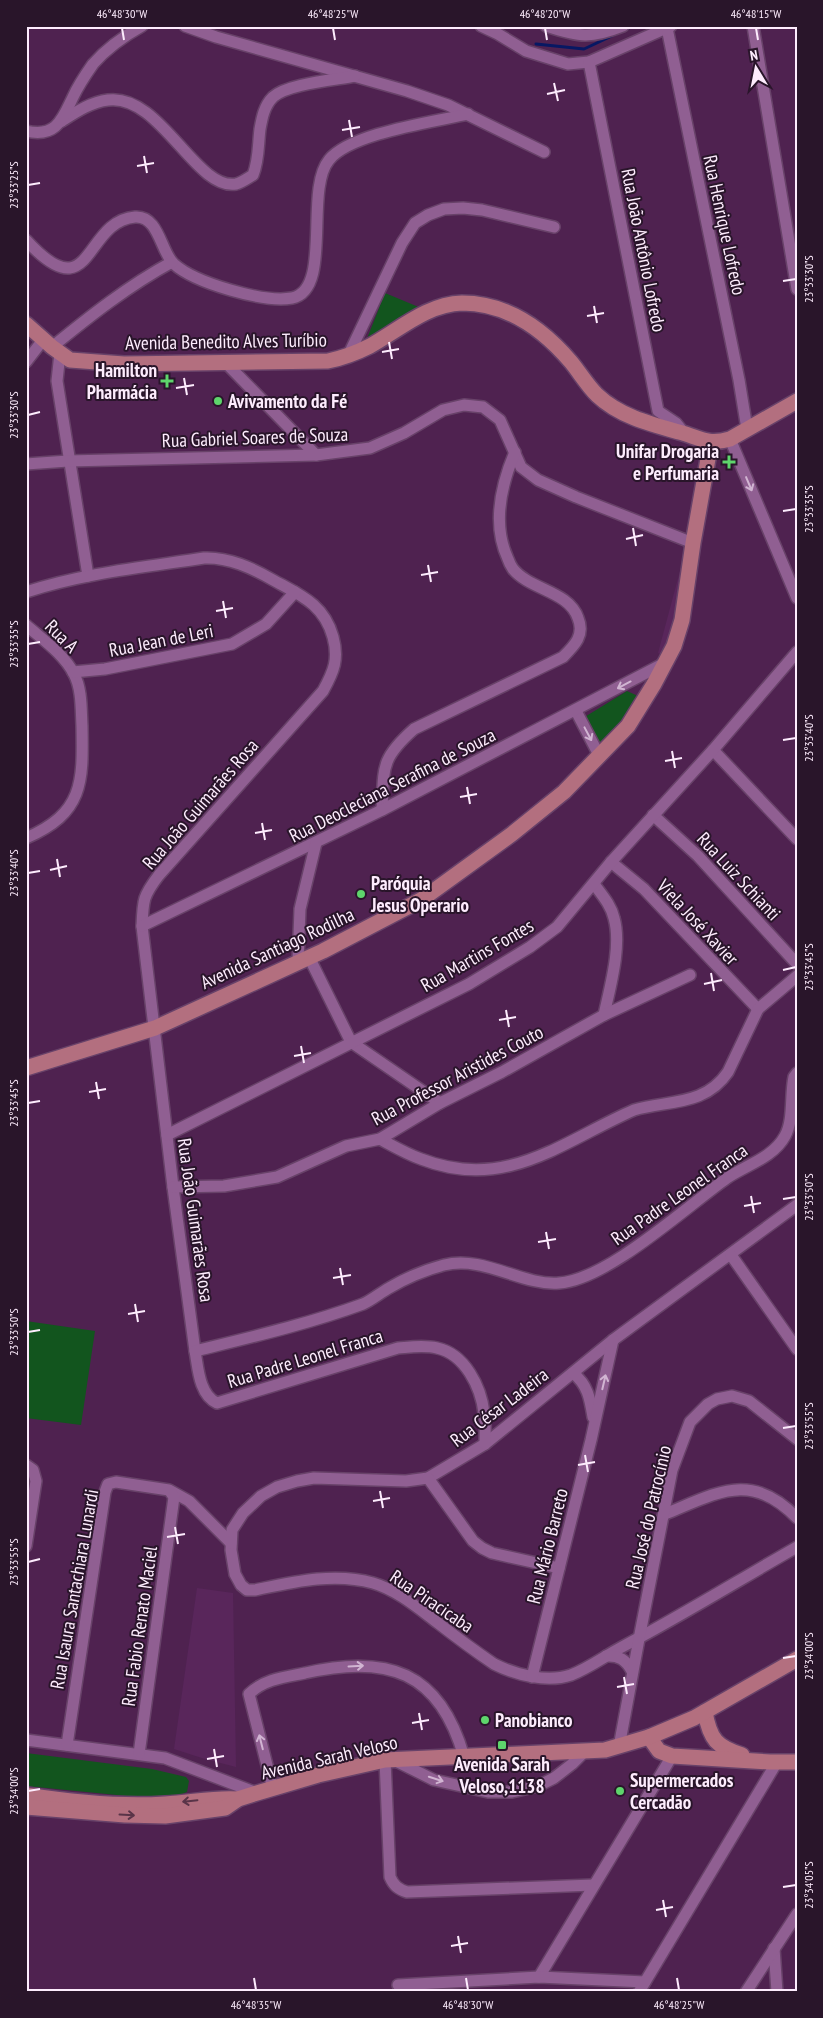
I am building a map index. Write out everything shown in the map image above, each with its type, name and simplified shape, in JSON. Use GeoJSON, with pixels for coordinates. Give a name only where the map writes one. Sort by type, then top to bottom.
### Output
{"type":"FeatureCollection","features":[{"type":"Feature","properties":{"kind":"main road","name":"Avenida Benedito Alves Turíbio"},"geometry":{"type":"LineString","coordinates":[[26,324],[70,360],[124,364],[328,361],[348,356],[370,346],[428,312],[444,305],[461,303],[479,304],[529,322],[558,346],[597,394],[615,409],[636,419],[711,442]]}},
{"type":"Feature","properties":{"kind":"main road"},"geometry":{"type":"LineString","coordinates":[[711,442],[730,439],[797,401]]}},
{"type":"Feature","properties":{"kind":"main road","name":"Avenida Santiago Rodilha"},"geometry":{"type":"LineString","coordinates":[[26,1068],[155,1028],[303,959],[421,900],[512,834],[564,792],[628,726],[667,662],[678,636],[711,442]]}},
{"type":"Feature","properties":{"kind":"main road","name":"Avenida Sarah Veloso"},"geometry":{"type":"LineString","coordinates":[[26,1807],[125,1815],[165,1816],[225,1808],[238,1799],[318,1775],[388,1760],[605,1750],[649,1737],[705,1712],[797,1659]]}},
{"type":"Feature","properties":{"kind":"main road"},"geometry":{"type":"LineString","coordinates":[[705,1712],[713,1738],[725,1750],[760,1762]]}},
{"type":"Feature","properties":{"kind":"main road"},"geometry":{"type":"LineString","coordinates":[[649,1737],[659,1751],[678,1757],[760,1762],[797,1762]]}},
{"type":"Feature","properties":{"kind":"main road"},"geometry":{"type":"LineString","coordinates":[[678,1757],[700,1751],[713,1738]]}},
{"type":"Feature","properties":{"kind":"main road","name":"Avenida Sarah Veloso"},"geometry":{"type":"LineString","coordinates":[[26,1795],[125,1804],[164,1804],[222,1798],[238,1799]]}},
{"type":"Feature","properties":{"kind":"street"},"geometry":{"type":"LineString","coordinates":[[26,132],[43,133],[56,127],[62,120],[74,95],[93,64],[120,38],[142,26]]}},
{"type":"Feature","properties":{"kind":"street"},"geometry":{"type":"LineString","coordinates":[[185,26],[216,38],[355,76],[448,105],[544,152]]}},
{"type":"Feature","properties":{"kind":"street"},"geometry":{"type":"LineString","coordinates":[[481,26],[526,51],[568,64],[589,62],[669,27]]}},
{"type":"Feature","properties":{"kind":"street"},"geometry":{"type":"LineString","coordinates":[[546,26],[570,34],[596,36],[623,26]]}},
{"type":"Feature","properties":{"kind":"street"},"geometry":{"type":"LineString","coordinates":[[753,26],[797,289]]}},
{"type":"Feature","properties":{"kind":"street","name":"Rua Henrique Lofredo"},"geometry":{"type":"LineString","coordinates":[[669,27],[747,429]]}},
{"type":"Feature","properties":{"kind":"street","name":"Rua João Antônio Lofredo"},"geometry":{"type":"LineString","coordinates":[[589,62],[658,411],[676,423],[684,433]]}},
{"type":"Feature","properties":{"kind":"street"},"geometry":{"type":"LineString","coordinates":[[62,120],[79,110],[108,100],[131,103],[151,115],[214,178],[226,183],[236,184],[253,175],[265,109],[273,97],[286,89],[355,76]]}},
{"type":"Feature","properties":{"kind":"street"},"geometry":{"type":"LineString","coordinates":[[26,240],[42,257],[59,267],[69,268],[81,263],[90,255],[102,236],[112,225],[126,218],[139,217],[148,222],[160,235],[172,262],[184,272],[238,292],[256,296],[292,298],[302,294],[310,284],[315,269],[318,191],[321,173],[329,159],[357,141],[468,114]]}},
{"type":"Feature","properties":{"kind":"street"},"geometry":{"type":"LineString","coordinates":[[348,356],[402,243],[415,223],[428,215],[444,209],[462,208],[482,210],[554,227]]}},
{"type":"Feature","properties":{"kind":"street"},"geometry":{"type":"LineString","coordinates":[[26,362],[52,347],[116,297],[172,262]]}},
{"type":"Feature","properties":{"kind":"street"},"geometry":{"type":"LineString","coordinates":[[52,347],[68,461],[88,576]]}},
{"type":"Feature","properties":{"kind":"street"},"geometry":{"type":"LineString","coordinates":[[226,363],[316,455]]}},
{"type":"Feature","properties":{"kind":"street","name":"Rua Gabriel Soares de Souza"},"geometry":{"type":"LineString","coordinates":[[26,464],[68,461],[316,455],[370,448],[396,437],[443,410],[464,405],[483,407],[500,420],[521,467],[538,480],[693,543]]}},
{"type":"Feature","properties":{"kind":"street"},"geometry":{"type":"LineString","coordinates":[[730,439],[797,598]]}},
{"type":"Feature","properties":{"kind":"street"},"geometry":{"type":"LineString","coordinates":[[382,810],[386,763],[392,752],[414,729],[564,657],[580,637],[581,625],[576,611],[567,602],[535,586],[512,569],[502,546],[499,514],[507,471],[515,452]]}},
{"type":"Feature","properties":{"kind":"street","name":"Rua João Guimarães Rosa"},"geometry":{"type":"LineString","coordinates":[[26,592],[53,583],[88,576],[204,558],[219,558],[256,572],[314,604],[326,619],[335,645],[336,659],[331,677],[322,691],[155,881],[146,892],[142,907],[142,926],[173,1187],[196,1350]]}},
{"type":"Feature","properties":{"kind":"street","name":"Rua Jean de Leri"},"geometry":{"type":"LineString","coordinates":[[73,672],[114,667],[232,644],[266,624],[295,592]]}},
{"type":"Feature","properties":{"kind":"street","name":"Rua A"},"geometry":{"type":"LineString","coordinates":[[26,625],[58,654],[73,672]]}},
{"type":"Feature","properties":{"kind":"street","name":"Rua Martins Fontes"},"geometry":{"type":"LineString","coordinates":[[167,1135],[469,984],[530,947],[558,927],[611,862],[713,750],[797,652]]}},
{"type":"Feature","properties":{"kind":"street","name":"Rua Deocleciana Serafina de Souza"},"geometry":{"type":"LineString","coordinates":[[142,926],[382,810],[576,711],[667,662]]}},
{"type":"Feature","properties":{"kind":"street"},"geometry":{"type":"LineString","coordinates":[[26,838],[36,834],[57,819],[73,803],[79,788],[83,768],[81,711],[80,695],[73,672]]}},
{"type":"Feature","properties":{"kind":"street"},"geometry":{"type":"LineString","coordinates":[[576,711],[600,757]]}},
{"type":"Feature","properties":{"kind":"street"},"geometry":{"type":"LineString","coordinates":[[713,750],[797,840]]}},
{"type":"Feature","properties":{"kind":"street","name":"Rua Luiz Schianti"},"geometry":{"type":"LineString","coordinates":[[653,815],[698,856],[797,964]]}},
{"type":"Feature","properties":{"kind":"street"},"geometry":{"type":"LineString","coordinates":[[316,843],[300,909],[303,959],[351,1042],[440,1103]]}},
{"type":"Feature","properties":{"kind":"street","name":"Viela José Xavier"},"geometry":{"type":"LineString","coordinates":[[611,862],[644,889],[758,1009]]}},
{"type":"Feature","properties":{"kind":"street"},"geometry":{"type":"LineString","coordinates":[[594,884],[609,904],[615,919],[614,970],[604,1015]]}},
{"type":"Feature","properties":{"kind":"street","name":"Rua Professor Aristides Couto"},"geometry":{"type":"LineString","coordinates":[[173,1187],[224,1186],[271,1179],[346,1146],[380,1139],[440,1103],[502,1072],[604,1015],[690,975]]}},
{"type":"Feature","properties":{"kind":"street"},"geometry":{"type":"LineString","coordinates":[[380,1139],[420,1159],[450,1168],[466,1170],[491,1169],[527,1162],[634,1110],[649,1106],[679,1103],[707,1093],[728,1072],[758,1009],[797,976]]}},
{"type":"Feature","properties":{"kind":"street","name":"Rua Padre Leonel Franca"},"geometry":{"type":"LineString","coordinates":[[485,1444],[484,1413],[474,1382],[464,1365],[455,1357],[438,1348],[417,1346],[398,1348],[217,1403],[208,1395],[202,1384],[196,1350],[285,1329],[357,1306],[413,1275],[452,1263],[489,1267],[544,1282],[570,1282],[585,1276],[610,1263],[728,1178],[770,1154],[785,1136],[789,1121],[794,1077],[797,1073]]}},
{"type":"Feature","properties":{"kind":"street","name":"Rua César Ladeira"},"geometry":{"type":"LineString","coordinates":[[235,1574],[232,1530],[242,1513],[261,1496],[277,1487],[314,1478],[406,1481],[428,1478],[485,1444],[613,1340],[797,1205]]}},
{"type":"Feature","properties":{"kind":"street"},"geometry":{"type":"LineString","coordinates":[[731,1255],[797,1350]]}},
{"type":"Feature","properties":{"kind":"street","name":"Rua Mário Barreto"},"geometry":{"type":"LineString","coordinates":[[532,1677],[613,1340]]}},
{"type":"Feature","properties":{"kind":"street","name":"Rua Mário Barreto"},"geometry":{"type":"LineString","coordinates":[[573,1373],[581,1379],[587,1389],[594,1424]]}},
{"type":"Feature","properties":{"kind":"street","name":"Rua José do Patrocínio"},"geometry":{"type":"LineString","coordinates":[[619,1747],[632,1671],[665,1514],[672,1470],[690,1422],[708,1404],[717,1399],[732,1396],[749,1401],[797,1439]]}},
{"type":"Feature","properties":{"kind":"street"},"geometry":{"type":"LineString","coordinates":[[26,1465],[33,1470],[36,1482],[26,1546]]}},
{"type":"Feature","properties":{"kind":"street"},"geometry":{"type":"LineString","coordinates":[[428,1478],[473,1541],[482,1548],[559,1568]]}},
{"type":"Feature","properties":{"kind":"street","name":"Rua Isaura Santachiara Lunardi"},"geometry":{"type":"LineString","coordinates":[[67,1746],[106,1487],[116,1482],[162,1488],[172,1497]]}},
{"type":"Feature","properties":{"kind":"street"},"geometry":{"type":"LineString","coordinates":[[665,1514],[714,1494],[738,1489],[767,1494],[778,1500],[797,1518]]}},
{"type":"Feature","properties":{"kind":"street"},"geometry":{"type":"LineString","coordinates":[[172,1497],[189,1501],[232,1543]]}},
{"type":"Feature","properties":{"kind":"street","name":"Rua Fabio Renato Maciel"},"geometry":{"type":"LineString","coordinates":[[139,1754],[172,1497]]}},
{"type":"Feature","properties":{"kind":"street","name":"Rua Piracicaba"},"geometry":{"type":"LineString","coordinates":[[235,1574],[241,1585],[247,1590],[310,1580],[351,1579],[374,1583],[390,1589],[416,1606],[494,1664],[508,1671],[532,1677],[556,1678],[571,1675],[639,1639],[797,1547]]}},
{"type":"Feature","properties":{"kind":"street"},"geometry":{"type":"LineString","coordinates":[[606,1656],[612,1655],[626,1661],[632,1671]]}},
{"type":"Feature","properties":{"kind":"street"},"geometry":{"type":"LineString","coordinates":[[273,1789],[249,1694],[258,1684],[324,1668],[377,1666],[392,1669],[409,1676],[435,1696],[445,1710],[464,1756]]}},
{"type":"Feature","properties":{"kind":"street"},"geometry":{"type":"LineString","coordinates":[[26,1740],[165,1758],[257,1793]]}},
{"type":"Feature","properties":{"kind":"street"},"geometry":{"type":"LineString","coordinates":[[585,1751],[554,1778],[538,1786],[512,1792],[488,1792],[434,1780],[388,1760],[390,1877],[393,1885],[407,1892],[594,1885]]}},
{"type":"Feature","properties":{"kind":"street"},"geometry":{"type":"LineString","coordinates":[[540,1977],[594,1885],[678,1757]]}},
{"type":"Feature","properties":{"kind":"street"},"geometry":{"type":"LineString","coordinates":[[398,1985],[540,1977],[642,1987],[777,1762]]}},
{"type":"Feature","properties":{"kind":"street"},"geometry":{"type":"LineString","coordinates":[[746,1992],[797,1914]]}},
{"type":"Feature","properties":{"kind":"street"},"geometry":{"type":"LineString","coordinates":[[774,1948],[777,1992]]}},
{"type":"Feature","properties":{"kind":"shaded area"},"geometry":{"type":"Polygon","coordinates":[[[704,454],[717,456],[699,561],[676,660],[658,653],[684,556],[704,454]]]}},
{"type":"Feature","properties":{"kind":"shaded area"},"geometry":{"type":"Polygon","coordinates":[[[197,1588],[233,1593],[236,1767],[174,1749],[197,1588]]]}},
{"type":"Feature","properties":{"kind":"green space"},"geometry":{"type":"Polygon","coordinates":[[[385,293],[421,308],[366,341],[385,293]]]}},
{"type":"Feature","properties":{"kind":"green space"},"geometry":{"type":"Polygon","coordinates":[[[627,691],[638,696],[622,722],[598,745],[583,718],[627,691]]]}},
{"type":"Feature","properties":{"kind":"green space"},"geometry":{"type":"Polygon","coordinates":[[[26,1321],[95,1331],[81,1425],[26,1418],[26,1321]]]}},
{"type":"Feature","properties":{"kind":"green space"},"geometry":{"type":"Polygon","coordinates":[[[26,1753],[152,1769],[186,1777],[189,1781],[187,1792],[167,1800],[26,1786],[26,1753]]]}},
{"type":"Feature","properties":{"kind":"waterway"},"geometry":{"type":"LineString","coordinates":[[624,30],[633,26]]}},
{"type":"Feature","properties":{"kind":"waterway"},"geometry":{"type":"LineString","coordinates":[[536,44],[584,49],[616,34]]}},
{"type":"Feature","properties":{"kind":"place","name":"Hamilton Pharmácia"},"geometry":{"type":"Point","coordinates":[167,381]}},
{"type":"Feature","properties":{"kind":"place","name":"Avivamento da Fé"},"geometry":{"type":"Point","coordinates":[218,401]}},
{"type":"Feature","properties":{"kind":"place","name":"Unifar Drogaria e Perfumaria"},"geometry":{"type":"Point","coordinates":[729,462]}},
{"type":"Feature","properties":{"kind":"place","name":"Paróquia Jesus Operario"},"geometry":{"type":"Point","coordinates":[361,894]}},
{"type":"Feature","properties":{"kind":"place","name":"Panobianco"},"geometry":{"type":"Point","coordinates":[485,1720]}},
{"type":"Feature","properties":{"kind":"place","name":"Avenida Sarah Veloso,1138"},"geometry":{"type":"Point","coordinates":[502,1745]}},
{"type":"Feature","properties":{"kind":"place","name":"Supermercados Cercadão"},"geometry":{"type":"Point","coordinates":[620,1791]}}]}
